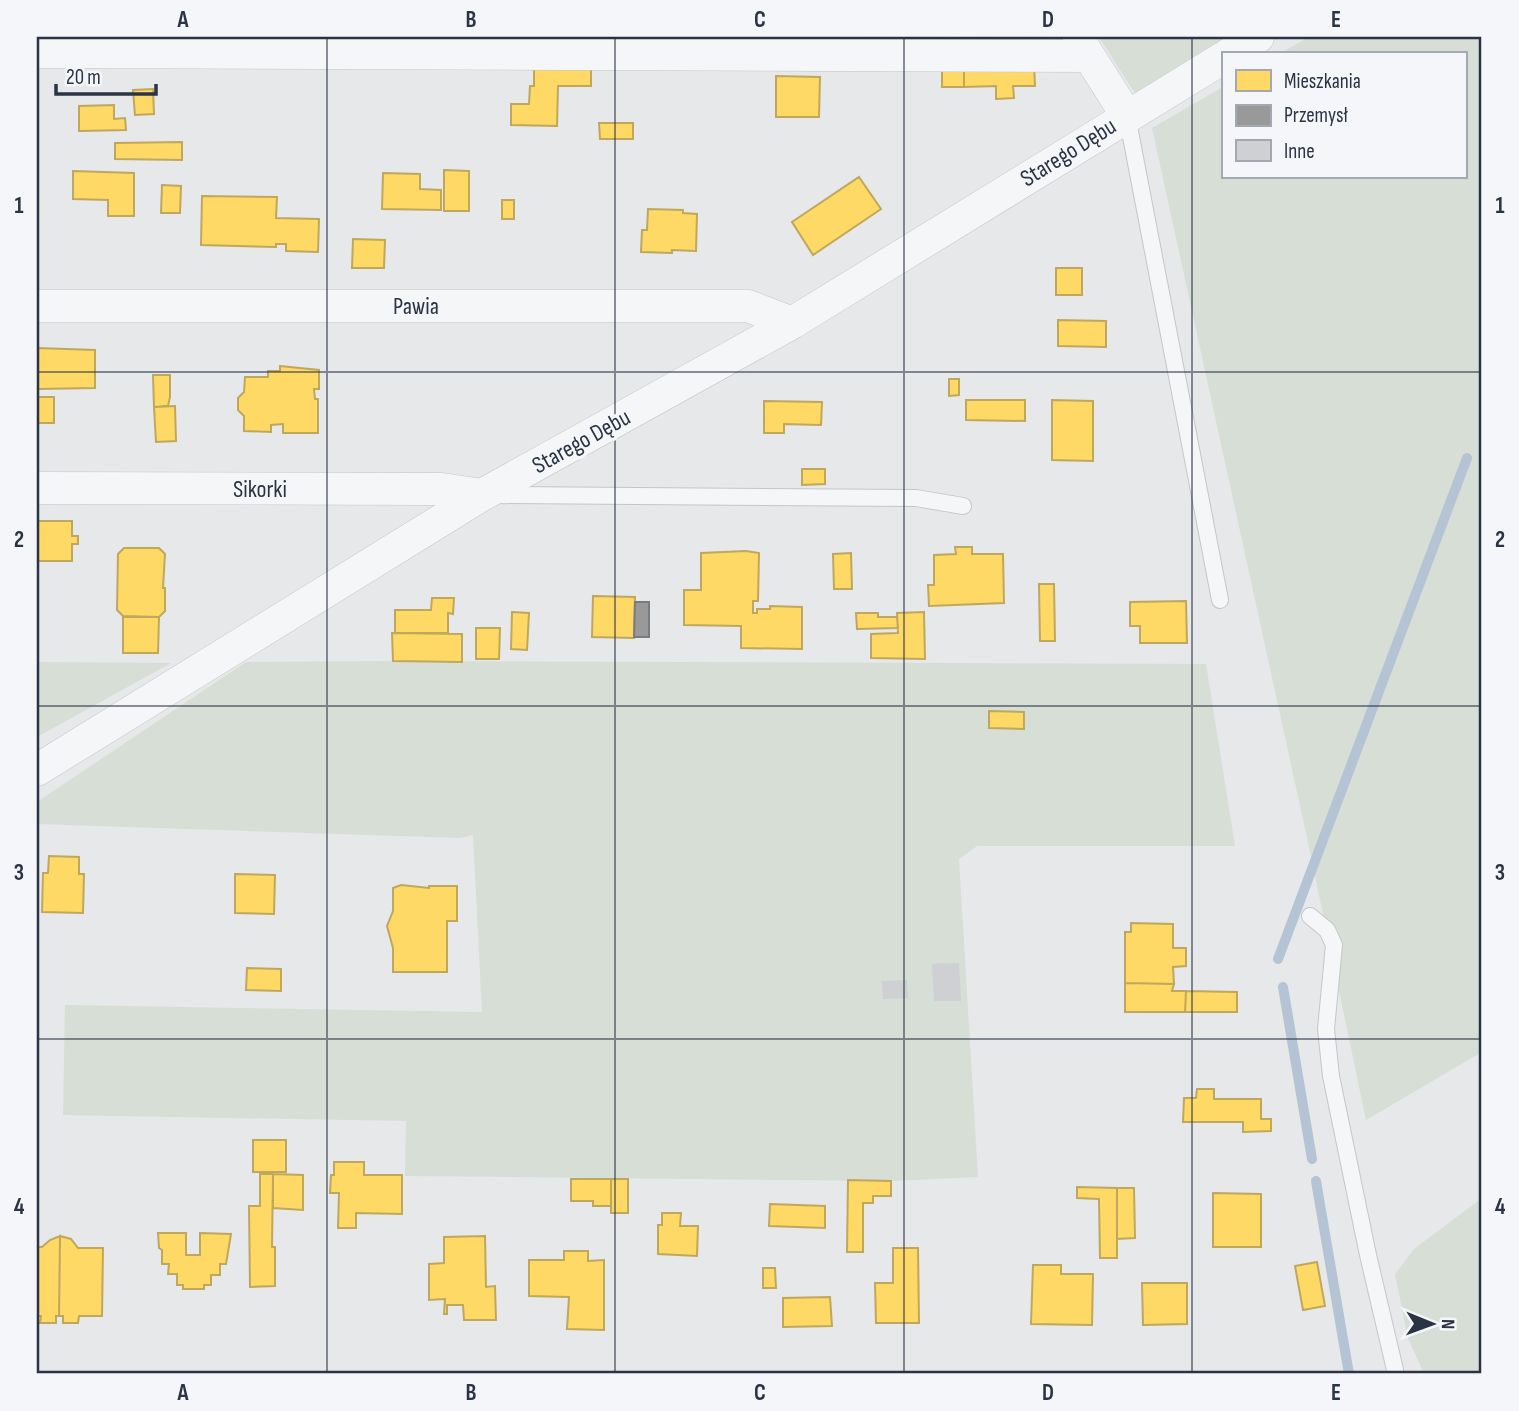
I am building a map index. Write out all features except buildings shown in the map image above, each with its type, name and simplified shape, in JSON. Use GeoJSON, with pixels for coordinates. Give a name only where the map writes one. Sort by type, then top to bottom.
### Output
{"type":"FeatureCollection","features":[{"type":"Feature","properties":{"kind":"street"},"geometry":{"type":"LineString","coordinates":[[1232,52],[1258,37]]}},
{"type":"Feature","properties":{"kind":"street"},"geometry":{"type":"LineString","coordinates":[[37,52],[1083,46],[1127,116]]}},
{"type":"Feature","properties":{"kind":"street","name":"Starego Dębu"},"geometry":{"type":"LineString","coordinates":[[37,770],[482,495],[792,323],[1222,59]]}},
{"type":"Feature","properties":{"kind":"street","name":"Pawia"},"geometry":{"type":"LineString","coordinates":[[37,306],[748,306],[792,323]]}},
{"type":"Feature","properties":{"kind":"street","name":"Sikorki"},"geometry":{"type":"LineString","coordinates":[[37,488],[442,489],[482,495]]}},
{"type":"Feature","properties":{"kind":"lane"},"geometry":{"type":"LineString","coordinates":[[1127,116],[1220,600]]}},
{"type":"Feature","properties":{"kind":"lane"},"geometry":{"type":"LineString","coordinates":[[482,495],[916,498],[963,506]]}},
{"type":"Feature","properties":{"kind":"lane"},"geometry":{"type":"LineString","coordinates":[[1310,916],[1326,930],[1334,945],[1326,1029],[1331,1076],[1395,1374]]}},
{"type":"Feature","properties":{"kind":"shaded area"},"geometry":{"type":"Polygon","coordinates":[[[1099,37],[1232,37],[1136,95],[1099,37]]]}},
{"type":"Feature","properties":{"kind":"shaded area"},"geometry":{"type":"Polygon","coordinates":[[[1309,37],[1482,37],[1482,1052],[1366,1120],[1152,128],[1222,88],[1222,178],[1466,178],[1466,52],[1283,52],[1309,37]]]}},
{"type":"Feature","properties":{"kind":"shaded area"},"geometry":{"type":"Polygon","coordinates":[[[37,662],[171,663],[37,737],[37,662]]]}},
{"type":"Feature","properties":{"kind":"shaded area"},"geometry":{"type":"Polygon","coordinates":[[[246,662],[1206,664],[1235,846],[977,846],[959,859],[978,1177],[891,1181],[405,1176],[406,1121],[63,1115],[65,1005],[482,1012],[473,835],[460,838],[37,824],[37,802],[246,662]]]}},
{"type":"Feature","properties":{"kind":"shaded area"},"geometry":{"type":"Polygon","coordinates":[[[1482,1198],[1482,1374],[1424,1374],[1408,1338],[1395,1274],[1414,1249],[1482,1198]]]}},
{"type":"Feature","properties":{"kind":"waterway"},"geometry":{"type":"LineString","coordinates":[[1278,959],[1467,458]]}},
{"type":"Feature","properties":{"kind":"waterway"},"geometry":{"type":"LineString","coordinates":[[1283,987],[1312,1159]]}},
{"type":"Feature","properties":{"kind":"waterway"},"geometry":{"type":"LineString","coordinates":[[1316,1181],[1349,1374]]}}]}
